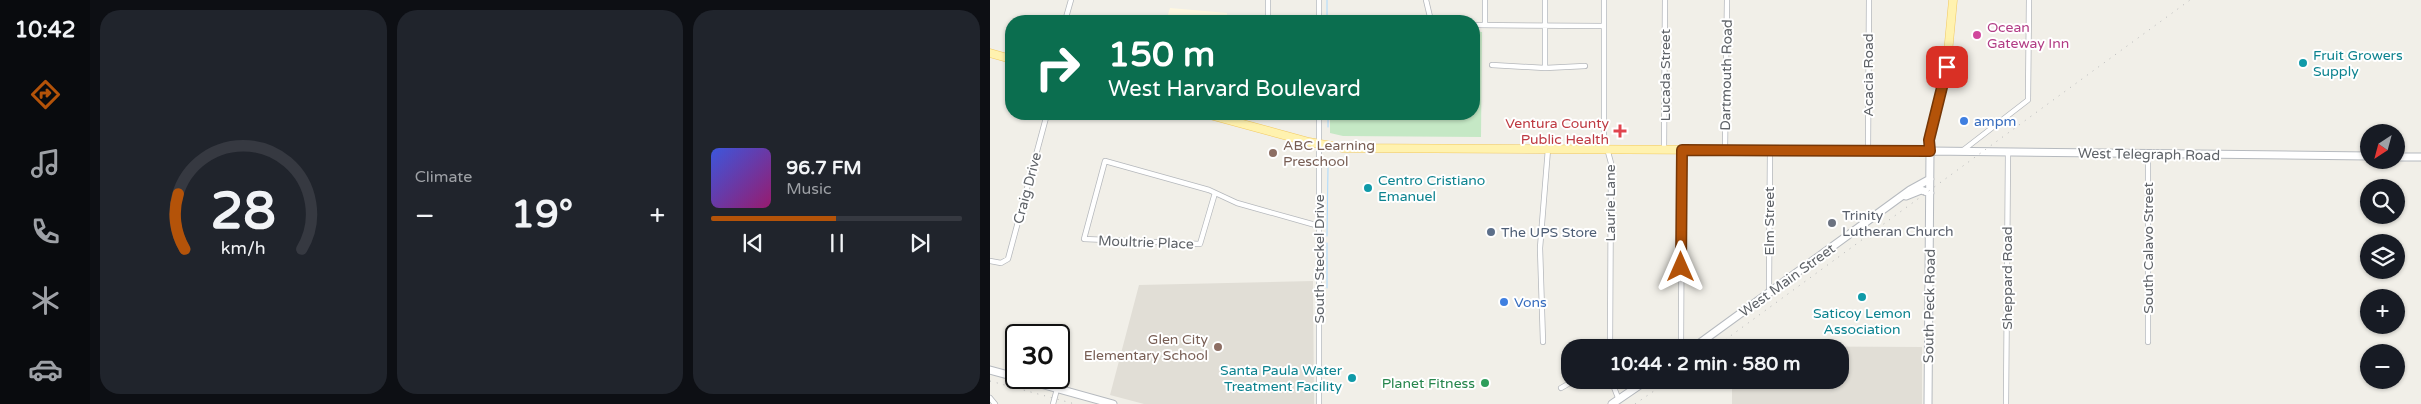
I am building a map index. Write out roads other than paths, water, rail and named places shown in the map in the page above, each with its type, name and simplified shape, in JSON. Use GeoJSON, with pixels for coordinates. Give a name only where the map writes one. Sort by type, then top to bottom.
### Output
{"type":"FeatureCollection","features":[{"type":"Feature","properties":{"kind":"main road","name":"South Peck Road"},"geometry":{"type":"LineString","coordinates":[[1930,151],[1929,140],[1946,74],[1954,0]]}},
{"type":"Feature","properties":{"kind":"main road"},"geometry":{"type":"LineString","coordinates":[[990,53],[1005,57]]}},
{"type":"Feature","properties":{"kind":"main road"},"geometry":{"type":"LineString","coordinates":[[1229,120],[1333,147],[1374,149],[1608,148],[1930,151]]}},
{"type":"Feature","properties":{"kind":"street"},"geometry":{"type":"LineString","coordinates":[[1067,15],[1071,0]]}},
{"type":"Feature","properties":{"kind":"street"},"geometry":{"type":"LineString","coordinates":[[1268,0],[1268,15]]}},
{"type":"Feature","properties":{"kind":"street"},"geometry":{"type":"LineString","coordinates":[[1319,0],[1319,15]]}},
{"type":"Feature","properties":{"kind":"street"},"geometry":{"type":"LineString","coordinates":[[1426,0],[1430,15]]}},
{"type":"Feature","properties":{"kind":"street"},"geometry":{"type":"LineString","coordinates":[[1485,0],[1485,25]]}},
{"type":"Feature","properties":{"kind":"street"},"geometry":{"type":"LineString","coordinates":[[1544,68],[1545,0]]}},
{"type":"Feature","properties":{"kind":"street","name":"Laurie Lane"},"geometry":{"type":"LineString","coordinates":[[1604,0],[1604,137],[1611,163],[1610,339]]}},
{"type":"Feature","properties":{"kind":"street","name":"Lucada Street"},"geometry":{"type":"LineString","coordinates":[[1664,150],[1665,0]]}},
{"type":"Feature","properties":{"kind":"street","name":"Dartmouth Road"},"geometry":{"type":"LineString","coordinates":[[1725,150],[1727,0]]}},
{"type":"Feature","properties":{"kind":"street","name":"Acacia Road"},"geometry":{"type":"LineString","coordinates":[[1868,150],[1869,0]]}},
{"type":"Feature","properties":{"kind":"street"},"geometry":{"type":"LineString","coordinates":[[1962,152],[2028,100],[2029,0]]}},
{"type":"Feature","properties":{"kind":"street"},"geometry":{"type":"LineString","coordinates":[[1480,25],[1604,26]]}},
{"type":"Feature","properties":{"kind":"street"},"geometry":{"type":"LineString","coordinates":[[1492,65],[1544,68],[1585,66]]}},
{"type":"Feature","properties":{"kind":"street","name":"Craig Drive"},"geometry":{"type":"LineString","coordinates":[[990,260],[1005,262],[1008,259],[1045,120]]}},
{"type":"Feature","properties":{"kind":"street","name":"South Steckel Drive"},"geometry":{"type":"LineString","coordinates":[[1319,120],[1319,404]]}},
{"type":"Feature","properties":{"kind":"street"},"geometry":{"type":"LineString","coordinates":[[1543,342],[1540,248],[1548,149]]}},
{"type":"Feature","properties":{"kind":"street"},"geometry":{"type":"LineString","coordinates":[[1682,150],[1682,339]]}},
{"type":"Feature","properties":{"kind":"street","name":"Elm Street"},"geometry":{"type":"LineString","coordinates":[[1770,150],[1769,288],[1771,292]]}},
{"type":"Feature","properties":{"kind":"street","name":"West Telegraph Road"},"geometry":{"type":"LineString","coordinates":[[1930,151],[2360,156]]}},
{"type":"Feature","properties":{"kind":"street","name":"South Peck Road"},"geometry":{"type":"LineString","coordinates":[[1928,404],[1930,151]]}},
{"type":"Feature","properties":{"kind":"street","name":"Sheppard Road"},"geometry":{"type":"LineString","coordinates":[[2006,404],[2008,152]]}},
{"type":"Feature","properties":{"kind":"street","name":"South Calavo Street"},"geometry":{"type":"LineString","coordinates":[[2148,155],[2148,342]]}},
{"type":"Feature","properties":{"kind":"street"},"geometry":{"type":"LineString","coordinates":[[2405,157],[2421,157]]}},
{"type":"Feature","properties":{"kind":"street","name":"Moultrie Place"},"geometry":{"type":"LineString","coordinates":[[1215,193],[1200,244],[1084,239],[1105,161],[1215,193],[1236,204],[1319,226]]}},
{"type":"Feature","properties":{"kind":"street","name":"West Main Street"},"geometry":{"type":"LineString","coordinates":[[1706,339],[1910,190],[1930,179]]}},
{"type":"Feature","properties":{"kind":"street"},"geometry":{"type":"LineString","coordinates":[[1897,200],[1921,190],[1930,193]]}},
{"type":"Feature","properties":{"kind":"street"},"geometry":{"type":"LineString","coordinates":[[990,370],[1005,374]]}},
{"type":"Feature","properties":{"kind":"street"},"geometry":{"type":"LineString","coordinates":[[1053,404],[1057,389],[1113,404]]}},
{"type":"Feature","properties":{"kind":"street"},"geometry":{"type":"LineString","coordinates":[[1613,389],[1615,402],[1634,389]]}},
{"type":"Feature","properties":{"kind":"street"},"geometry":{"type":"LineString","coordinates":[[990,398],[994,404]]}},
{"type":"Feature","properties":{"kind":"waterway"},"geometry":{"type":"LineString","coordinates":[[1327,0],[1327,15]]}},
{"type":"Feature","properties":{"kind":"waterway"},"geometry":{"type":"LineString","coordinates":[[1328,120],[1328,127]]}},
{"type":"Feature","properties":{"kind":"waterway"},"geometry":{"type":"LineString","coordinates":[[1327,236],[1328,168]]}},
{"type":"Feature","properties":{"kind":"waterway"},"geometry":{"type":"LineString","coordinates":[[1327,243],[1327,288]]}},
{"type":"Feature","properties":{"kind":"railway"},"geometry":{"type":"LineString","coordinates":[[1726,339],[2190,0]]}},
{"type":"Feature","properties":{"kind":"railway"},"geometry":{"type":"LineString","coordinates":[[990,381],[1075,404]]}},
{"type":"Feature","properties":{"kind":"railway"},"geometry":{"type":"LineString","coordinates":[[1635,404],[1657,389]]}},
{"type":"Feature","properties":{"kind":"place","name":"Ocean Gateway Inn"},"geometry":{"type":"Point","coordinates":[1977,35]}},
{"type":"Feature","properties":{"kind":"place","name":"Fruit Growers Supply"},"geometry":{"type":"Point","coordinates":[2303,63]}},
{"type":"Feature","properties":{"kind":"place","name":"ampm"},"geometry":{"type":"Point","coordinates":[1964,121]}},
{"type":"Feature","properties":{"kind":"place","name":"Ventura County Public Health"},"geometry":{"type":"Point","coordinates":[1620,131]}},
{"type":"Feature","properties":{"kind":"place","name":"ABC Learning Preschool"},"geometry":{"type":"Point","coordinates":[1273,153]}},
{"type":"Feature","properties":{"kind":"place","name":"Centro Cristiano Emanuel"},"geometry":{"type":"Point","coordinates":[1368,188]}},
{"type":"Feature","properties":{"kind":"place","name":"Trinity Lutheran Church"},"geometry":{"type":"Point","coordinates":[1832,223]}},
{"type":"Feature","properties":{"kind":"place","name":"The UPS Store"},"geometry":{"type":"Point","coordinates":[1491,232]}},
{"type":"Feature","properties":{"kind":"place","name":"Saticoy Lemon Association"},"geometry":{"type":"Point","coordinates":[1862,297]}},
{"type":"Feature","properties":{"kind":"place","name":"Vons"},"geometry":{"type":"Point","coordinates":[1504,302]}},
{"type":"Feature","properties":{"kind":"place","name":"Glen City Elementary School"},"geometry":{"type":"Point","coordinates":[1218,347]}},
{"type":"Feature","properties":{"kind":"place","name":"Santa Paula Water Treatment Facility"},"geometry":{"type":"Point","coordinates":[1352,378]}},
{"type":"Feature","properties":{"kind":"place","name":"Planet Fitness"},"geometry":{"type":"Point","coordinates":[1485,383]}}]}
